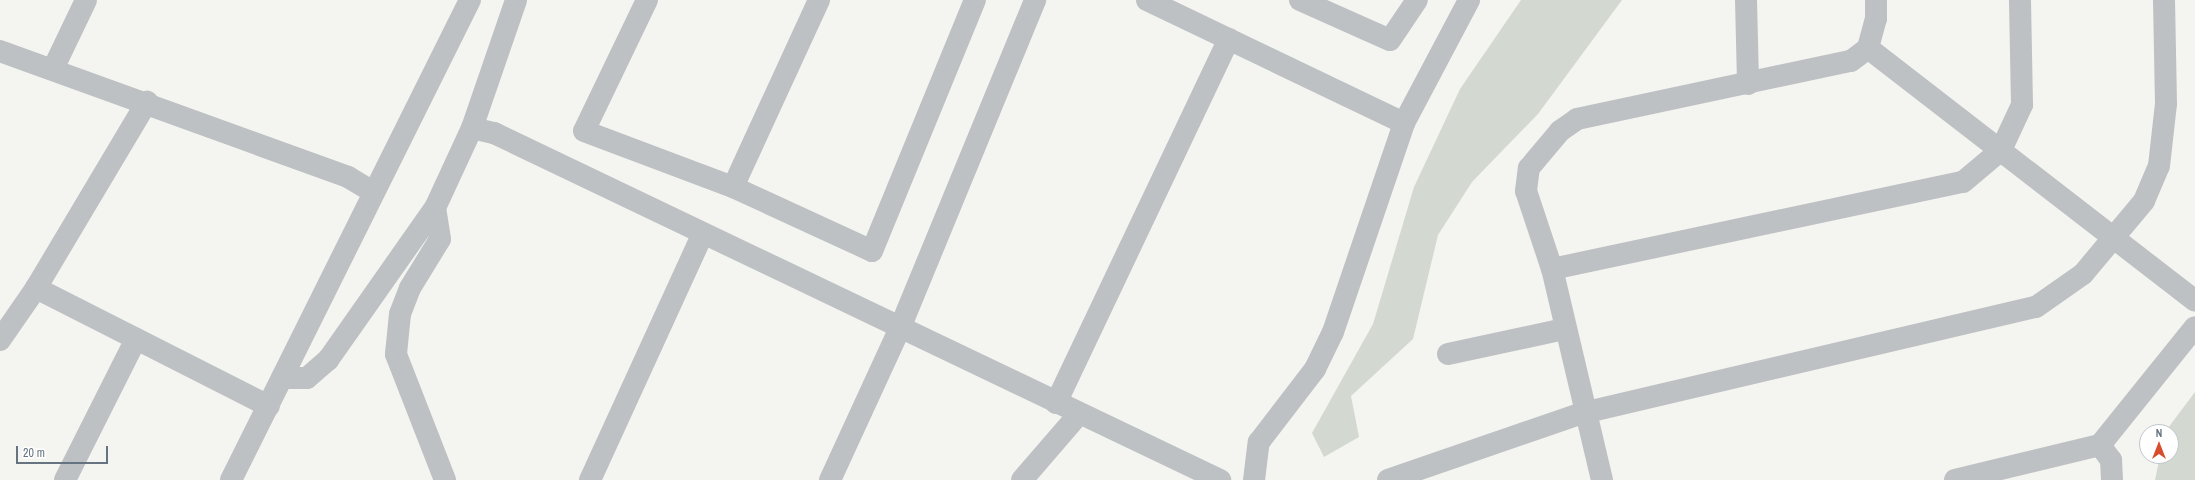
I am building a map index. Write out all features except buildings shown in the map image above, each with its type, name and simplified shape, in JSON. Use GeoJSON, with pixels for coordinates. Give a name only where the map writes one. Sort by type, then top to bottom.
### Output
{"type":"FeatureCollection","features":[{"type":"Feature","properties":{"kind":"street"},"geometry":{"type":"LineString","coordinates":[[53,70],[86,0]]}},
{"type":"Feature","properties":{"kind":"street"},"geometry":{"type":"LineString","coordinates":[[231,480],[269,406],[373,192],[470,0]]}},
{"type":"Feature","properties":{"kind":"street"},"geometry":{"type":"LineString","coordinates":[[282,378],[307,378],[328,360],[435,208],[472,128],[516,0]]}},
{"type":"Feature","properties":{"kind":"street"},"geometry":{"type":"LineString","coordinates":[[647,0],[584,130],[734,187],[872,251],[975,0]]}},
{"type":"Feature","properties":{"kind":"street"},"geometry":{"type":"LineString","coordinates":[[734,187],[819,0]]}},
{"type":"Feature","properties":{"kind":"street"},"geometry":{"type":"LineString","coordinates":[[830,480],[900,328],[1035,0]]}},
{"type":"Feature","properties":{"kind":"street"},"geometry":{"type":"LineString","coordinates":[[1148,0],[1404,123]]}},
{"type":"Feature","properties":{"kind":"street"},"geometry":{"type":"LineString","coordinates":[[1300,0],[1390,40],[1418,0]]}},
{"type":"Feature","properties":{"kind":"street"},"geometry":{"type":"LineString","coordinates":[[1254,480],[1259,442],[1315,369],[1333,332],[1404,123],[1469,0]]}},
{"type":"Feature","properties":{"kind":"street"},"geometry":{"type":"LineString","coordinates":[[1746,0],[1748,84]]}},
{"type":"Feature","properties":{"kind":"street"},"geometry":{"type":"LineString","coordinates":[[1602,480],[1583,413],[1552,269],[1526,190],[1529,168],[1560,130],[1576,119],[1748,84],[1851,61],[1868,48],[1876,19],[1876,0]]}},
{"type":"Feature","properties":{"kind":"street"},"geometry":{"type":"LineString","coordinates":[[1552,269],[1963,182],[2001,150],[2022,105],[2020,0]]}},
{"type":"Feature","properties":{"kind":"street"},"geometry":{"type":"LineString","coordinates":[[1388,480],[1583,413],[2036,307],[2083,274],[2144,201],[2159,166],[2166,104],[2164,0]]}},
{"type":"Feature","properties":{"kind":"street"},"geometry":{"type":"LineString","coordinates":[[1056,403],[1229,39]]}},
{"type":"Feature","properties":{"kind":"street"},"geometry":{"type":"LineString","coordinates":[[1868,48],[2115,237],[2195,301]]}},
{"type":"Feature","properties":{"kind":"street"},"geometry":{"type":"LineString","coordinates":[[0,52],[147,102],[348,177],[373,192]]}},
{"type":"Feature","properties":{"kind":"street"},"geometry":{"type":"LineString","coordinates":[[0,340],[36,288],[147,102]]}},
{"type":"Feature","properties":{"kind":"street"},"geometry":{"type":"LineString","coordinates":[[472,128],[494,133],[702,235],[1220,480]]}},
{"type":"Feature","properties":{"kind":"street"},"geometry":{"type":"LineString","coordinates":[[435,208],[440,239],[410,288],[400,314],[396,354],[445,480]]}},
{"type":"Feature","properties":{"kind":"street"},"geometry":{"type":"LineString","coordinates":[[590,480],[702,235]]}},
{"type":"Feature","properties":{"kind":"street"},"geometry":{"type":"LineString","coordinates":[[36,288],[269,406]]}},
{"type":"Feature","properties":{"kind":"street"},"geometry":{"type":"LineString","coordinates":[[1956,480],[2100,445],[2195,327]]}},
{"type":"Feature","properties":{"kind":"street"},"geometry":{"type":"LineString","coordinates":[[1448,354],[1565,329]]}},
{"type":"Feature","properties":{"kind":"street"},"geometry":{"type":"LineString","coordinates":[[65,480],[136,339]]}},
{"type":"Feature","properties":{"kind":"street"},"geometry":{"type":"LineString","coordinates":[[1022,480],[1079,414]]}},
{"type":"Feature","properties":{"kind":"street"},"geometry":{"type":"LineString","coordinates":[[2100,445],[2110,460],[2112,480]]}},
{"type":"Feature","properties":{"kind":"shaded area"},"geometry":{"type":"Polygon","coordinates":[[[1521,0],[1622,0],[1538,114],[1472,182],[1438,235],[1413,339],[1351,396],[1359,437],[1324,457],[1312,433],[1373,324],[1414,187],[1460,89],[1521,0]]]}},
{"type":"Feature","properties":{"kind":"shaded area"},"geometry":{"type":"Polygon","coordinates":[[[2195,392],[2195,480],[2155,480],[2158,464],[2179,464],[2179,424],[2171,424],[2195,392]]]}}]}
